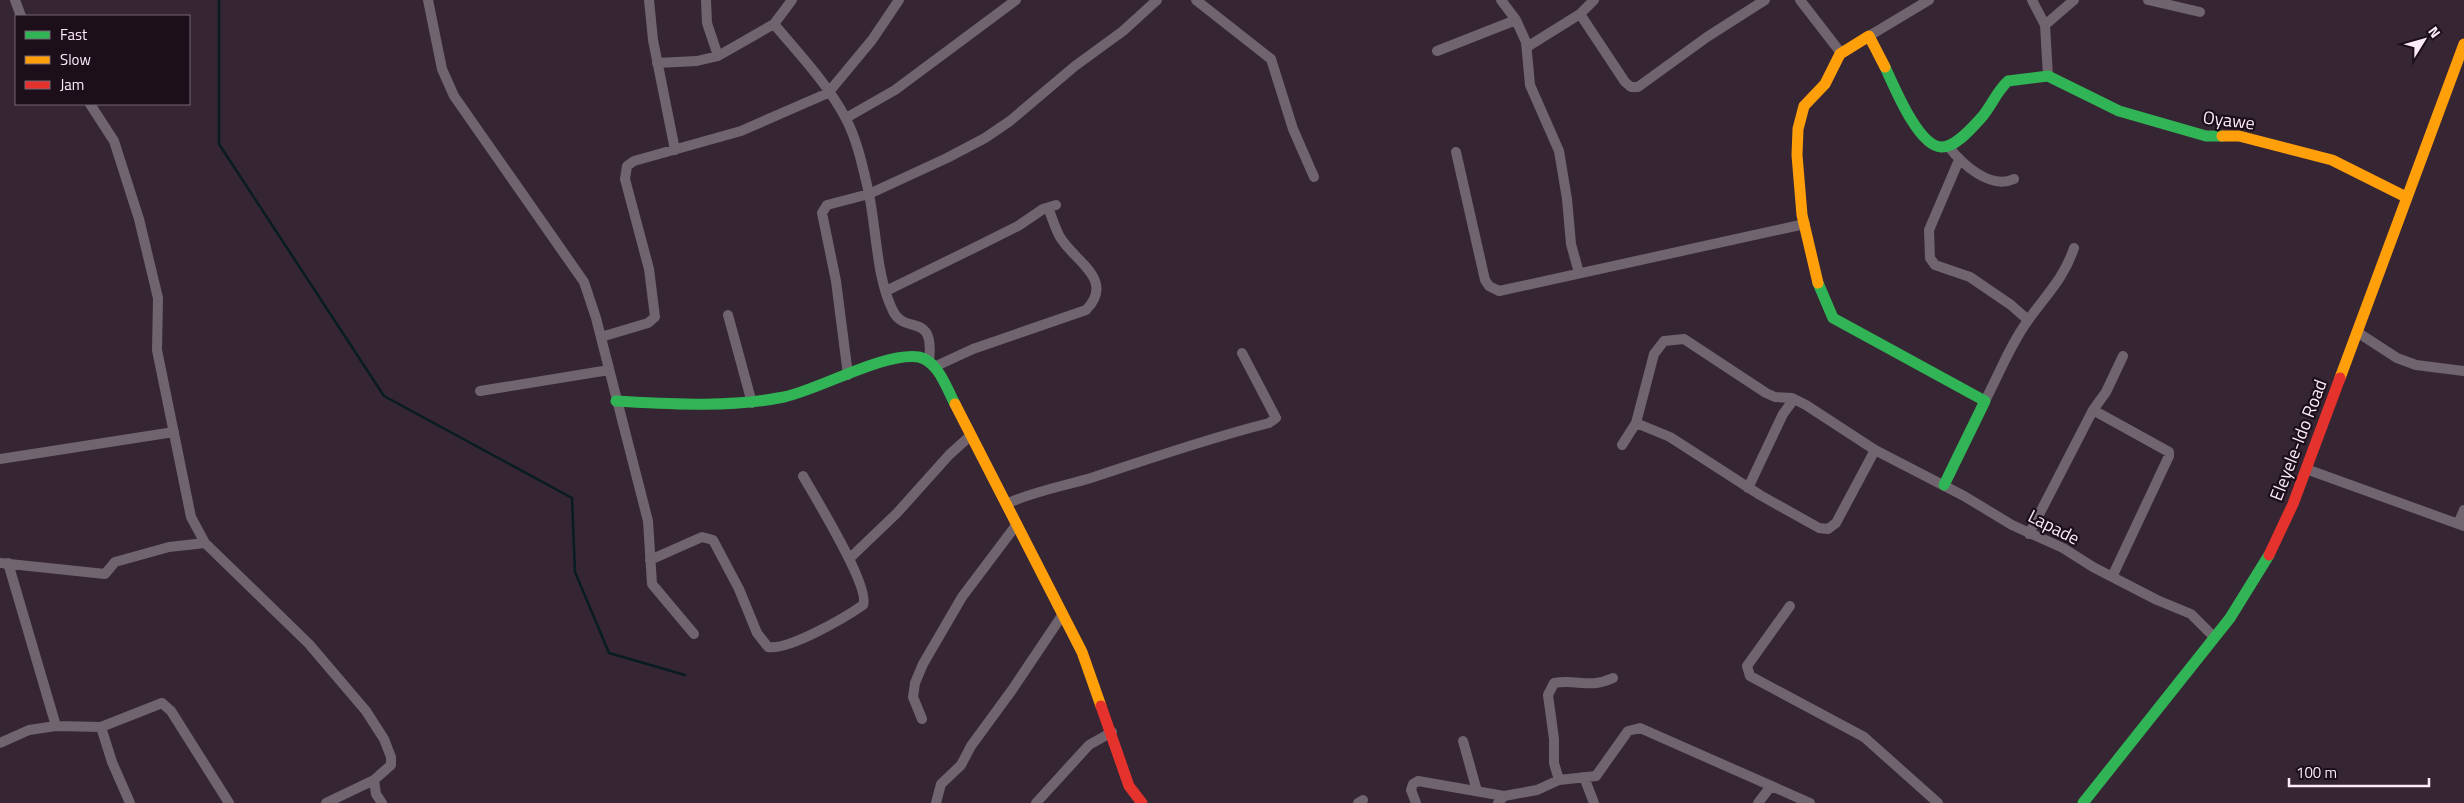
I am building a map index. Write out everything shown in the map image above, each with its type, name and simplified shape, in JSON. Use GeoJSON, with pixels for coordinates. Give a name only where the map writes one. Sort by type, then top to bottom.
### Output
{"type":"FeatureCollection","features":[{"type":"Feature","properties":{"kind":"street"},"geometry":{"type":"LineString","coordinates":[[15,0],[20,15]]}},
{"type":"Feature","properties":{"kind":"street"},"geometry":{"type":"LineString","coordinates":[[428,0],[442,69],[454,96],[516,187],[577,269],[584,282],[648,521],[652,584],[694,634]]}},
{"type":"Feature","properties":{"kind":"street"},"geometry":{"type":"LineString","coordinates":[[649,0],[657,63],[675,150]]}},
{"type":"Feature","properties":{"kind":"street"},"geometry":{"type":"LineString","coordinates":[[706,0],[707,23],[718,56]]}},
{"type":"Feature","properties":{"kind":"street"},"geometry":{"type":"LineString","coordinates":[[657,63],[697,61],[718,56],[774,24],[792,0]]}},
{"type":"Feature","properties":{"kind":"street"},"geometry":{"type":"LineString","coordinates":[[600,337],[648,323],[655,316],[649,269],[624,172],[627,166],[634,162],[741,131],[828,93],[872,40],[899,0]]}},
{"type":"Feature","properties":{"kind":"street"},"geometry":{"type":"LineString","coordinates":[[846,118],[895,90],[1016,0]]}},
{"type":"Feature","properties":{"kind":"street"},"geometry":{"type":"LineString","coordinates":[[848,375],[836,281],[822,213],[827,204],[869,194],[947,158],[991,134],[1010,121],[1075,66],[1124,31],[1157,0]]}},
{"type":"Feature","properties":{"kind":"street"},"geometry":{"type":"LineString","coordinates":[[1196,0],[1271,59],[1293,129],[1314,176]]}},
{"type":"Feature","properties":{"kind":"street"},"geometry":{"type":"LineString","coordinates":[[1501,0],[1516,20],[1527,48],[1530,85],[1559,151],[1567,199],[1571,244],[1580,273]]}},
{"type":"Feature","properties":{"kind":"street"},"geometry":{"type":"LineString","coordinates":[[1527,48],[1580,14],[1594,0]]}},
{"type":"Feature","properties":{"kind":"street"},"geometry":{"type":"LineString","coordinates":[[1580,14],[1625,82],[1631,87],[1638,87],[1707,37],[1765,0]]}},
{"type":"Feature","properties":{"kind":"street"},"geometry":{"type":"LineString","coordinates":[[1800,0],[1841,53]]}},
{"type":"Feature","properties":{"kind":"street"},"geometry":{"type":"LineString","coordinates":[[1929,0],[1841,53],[1826,83],[1801,113],[1796,158],[1805,224],[1810,254],[1826,307],[1833,318],[1985,401]]}},
{"type":"Feature","properties":{"kind":"street"},"geometry":{"type":"LineString","coordinates":[[1869,36],[1880,52],[1902,103],[1921,135],[1934,146],[1948,146],[1980,118],[2008,81],[2048,76],[2045,25],[2032,0]]}},
{"type":"Feature","properties":{"kind":"street"},"geometry":{"type":"LineString","coordinates":[[2045,25],[2074,0]]}},
{"type":"Feature","properties":{"kind":"street"},"geometry":{"type":"LineString","coordinates":[[2148,0],[2200,12]]}},
{"type":"Feature","properties":{"kind":"street"},"geometry":{"type":"LineString","coordinates":[[1437,51],[1516,20]]}},
{"type":"Feature","properties":{"kind":"street"},"geometry":{"type":"LineString","coordinates":[[774,24],[846,118],[869,194],[886,291],[896,315],[906,323],[920,326],[928,333],[932,364],[1017,524],[1090,670],[1129,786],[1142,803]]}},
{"type":"Feature","properties":{"kind":"street","name":"Eleyele-Ido Road"},"geometry":{"type":"LineString","coordinates":[[2083,803],[2230,618],[2267,558],[2293,504],[2464,44]]}},
{"type":"Feature","properties":{"kind":"street","name":"Oyawe"},"geometry":{"type":"LineString","coordinates":[[2048,76],[2119,111],[2151,122],[2206,136],[2239,136],[2332,160],[2406,197]]}},
{"type":"Feature","properties":{"kind":"street"},"geometry":{"type":"LineString","coordinates":[[91,105],[114,141],[139,219],[158,298],[156,350],[191,517],[205,543],[309,644],[366,711],[384,739],[391,757],[391,764],[374,780],[326,803]]}},
{"type":"Feature","properties":{"kind":"street"},"geometry":{"type":"LineString","coordinates":[[1948,146],[1959,160],[1972,170],[2006,183],[2014,179]]}},
{"type":"Feature","properties":{"kind":"street"},"geometry":{"type":"LineString","coordinates":[[1456,152],[1485,280],[1489,286],[1499,291],[1805,224]]}},
{"type":"Feature","properties":{"kind":"street"},"geometry":{"type":"LineString","coordinates":[[1959,160],[1929,230],[1930,258],[1935,265],[1970,278],[2011,305],[2028,320]]}},
{"type":"Feature","properties":{"kind":"street"},"geometry":{"type":"LineString","coordinates":[[616,400],[752,403],[805,391],[898,359],[916,357],[932,364],[973,348],[1086,310],[1095,301],[1097,284],[1082,260],[1060,236],[1052,206],[1018,226],[886,291]]}},
{"type":"Feature","properties":{"kind":"street"},"geometry":{"type":"LineString","coordinates":[[1944,485],[1985,401],[2028,320],[2054,289],[2069,262],[2074,248]]}},
{"type":"Feature","properties":{"kind":"street"},"geometry":{"type":"LineString","coordinates":[[728,315],[752,403]]}},
{"type":"Feature","properties":{"kind":"street"},"geometry":{"type":"LineString","coordinates":[[2357,332],[2397,358],[2416,364],[2464,371]]}},
{"type":"Feature","properties":{"kind":"street"},"geometry":{"type":"LineString","coordinates":[[1622,445],[1636,423],[1654,354],[1664,341],[1684,338],[1766,393],[1776,397],[1794,399],[1775,429],[1748,488]]}},
{"type":"Feature","properties":{"kind":"street"},"geometry":{"type":"LineString","coordinates":[[1006,504],[1022,497],[1061,487],[1216,437],[1269,423],[1276,418],[1242,353]]}},
{"type":"Feature","properties":{"kind":"street"},"geometry":{"type":"LineString","coordinates":[[2030,534],[2093,410],[2106,392],[2123,356]]}},
{"type":"Feature","properties":{"kind":"street"},"geometry":{"type":"LineString","coordinates":[[480,391],[609,370]]}},
{"type":"Feature","properties":{"kind":"street","name":"Lapade"},"geometry":{"type":"LineString","coordinates":[[1794,399],[1875,450],[1944,485],[2030,534],[2063,548],[2112,577],[2157,600],[2191,614],[2214,637]]}},
{"type":"Feature","properties":{"kind":"street"},"geometry":{"type":"LineString","coordinates":[[2093,410],[2168,452],[2169,456],[2112,577]]}},
{"type":"Feature","properties":{"kind":"street"},"geometry":{"type":"LineString","coordinates":[[1636,423],[1670,437],[1748,488],[1819,528],[1828,528],[1836,523],[1875,450]]}},
{"type":"Feature","properties":{"kind":"street"},"geometry":{"type":"LineString","coordinates":[[0,459],[174,432]]}},
{"type":"Feature","properties":{"kind":"street"},"geometry":{"type":"LineString","coordinates":[[850,558],[898,513],[949,455],[970,436]]}},
{"type":"Feature","properties":{"kind":"street"},"geometry":{"type":"LineString","coordinates":[[2306,469],[2461,525],[2464,510]]}},
{"type":"Feature","properties":{"kind":"street"},"geometry":{"type":"LineString","coordinates":[[650,560],[702,536],[713,540],[739,589],[758,633],[768,647],[775,648],[842,621],[863,605],[865,597],[850,558],[803,476]]}},
{"type":"Feature","properties":{"kind":"street"},"geometry":{"type":"LineString","coordinates":[[922,719],[913,697],[915,683],[927,657],[962,597],[1017,524]]}},
{"type":"Feature","properties":{"kind":"street"},"geometry":{"type":"LineString","coordinates":[[56,726],[4,563],[105,574],[115,562],[169,547],[205,543]]}},
{"type":"Feature","properties":{"kind":"street"},"geometry":{"type":"LineString","coordinates":[[1790,606],[1747,666],[1750,676],[1864,737],[1938,803]]}},
{"type":"Feature","properties":{"kind":"street"},"geometry":{"type":"LineString","coordinates":[[936,803],[941,784],[961,764],[970,746],[1012,690],[1063,614]]}},
{"type":"Feature","properties":{"kind":"street"},"geometry":{"type":"LineString","coordinates":[[1559,780],[1554,763],[1554,739],[1548,695],[1554,683],[1568,681],[1586,685],[1599,684],[1613,678]]}},
{"type":"Feature","properties":{"kind":"street"},"geometry":{"type":"LineString","coordinates":[[0,743],[29,730],[56,726],[101,727],[162,703],[171,711],[229,803]]}},
{"type":"Feature","properties":{"kind":"street"},"geometry":{"type":"LineString","coordinates":[[101,727],[112,762],[130,803]]}},
{"type":"Feature","properties":{"kind":"street"},"geometry":{"type":"LineString","coordinates":[[1416,803],[1411,790],[1418,781],[1477,792],[1501,800],[1538,790],[1559,780],[1599,774],[1628,731],[1633,728],[1640,728],[1810,803]]}},
{"type":"Feature","properties":{"kind":"street"},"geometry":{"type":"LineString","coordinates":[[1036,803],[1089,745],[1112,732]]}},
{"type":"Feature","properties":{"kind":"street"},"geometry":{"type":"LineString","coordinates":[[1463,740],[1477,792]]}},
{"type":"Feature","properties":{"kind":"street"},"geometry":{"type":"LineString","coordinates":[[1584,777],[1594,803]]}},
{"type":"Feature","properties":{"kind":"street"},"geometry":{"type":"LineString","coordinates":[[374,780],[376,794],[382,803]]}},
{"type":"Feature","properties":{"kind":"street"},"geometry":{"type":"LineString","coordinates":[[1758,803],[1771,786]]}},
{"type":"Feature","properties":{"kind":"waterway"},"geometry":{"type":"LineString","coordinates":[[219,0],[219,144],[384,396],[572,498],[575,572],[609,653],[685,675]]}},
{"type":"Feature","properties":{"kind":"traffic: fast"},"geometry":{"type":"LineString","coordinates":[[1885,67],[1908,114],[1916,126],[1932,144],[1941,147],[1952,144],[1968,132],[1985,114],[2008,81],[2048,76],[2119,111],[2206,136],[2222,136]]}},
{"type":"Feature","properties":{"kind":"traffic: fast"},"geometry":{"type":"LineString","coordinates":[[1818,283],[1833,318],[1985,401],[1944,485]]}},
{"type":"Feature","properties":{"kind":"traffic: fast"},"geometry":{"type":"LineString","coordinates":[[616,401],[721,404],[784,397],[870,365],[904,357],[919,357],[932,364],[937,370],[955,404]]}},
{"type":"Feature","properties":{"kind":"traffic: fast"},"geometry":{"type":"LineString","coordinates":[[2083,803],[2230,618],[2269,555]]}},
{"type":"Feature","properties":{"kind":"traffic: slow"},"geometry":{"type":"LineString","coordinates":[[1818,283],[1802,215],[1797,155],[1798,129],[1804,106],[1825,84],[1840,54],[1869,36],[1885,67]]}},
{"type":"Feature","properties":{"kind":"traffic: slow"},"geometry":{"type":"LineString","coordinates":[[2340,378],[2464,44]]}},
{"type":"Feature","properties":{"kind":"traffic: slow"},"geometry":{"type":"LineString","coordinates":[[2222,136],[2239,136],[2332,160],[2406,197]]}},
{"type":"Feature","properties":{"kind":"traffic: slow"},"geometry":{"type":"LineString","coordinates":[[955,404],[1082,652],[1101,706]]}},
{"type":"Feature","properties":{"kind":"traffic: jam"},"geometry":{"type":"LineString","coordinates":[[2269,555],[2293,504],[2340,378]]}},
{"type":"Feature","properties":{"kind":"traffic: jam"},"geometry":{"type":"LineString","coordinates":[[1101,706],[1129,786],[1142,803]]}}]}
